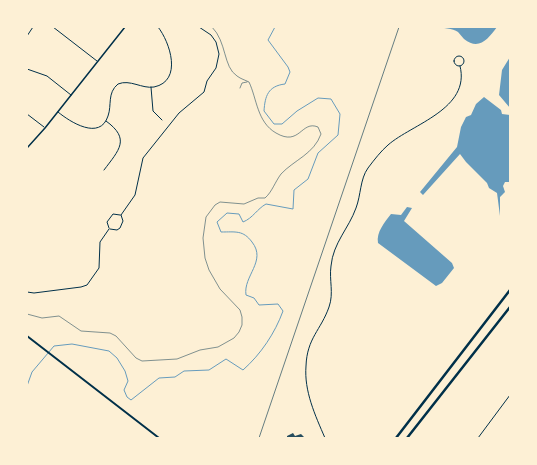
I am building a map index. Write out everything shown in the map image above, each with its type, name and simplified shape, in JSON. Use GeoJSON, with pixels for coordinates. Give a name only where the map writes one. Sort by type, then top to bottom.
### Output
{"type":"FeatureCollection","features":[{"type":"Feature","properties":{"kind":"highway"},"geometry":{"type":"LineString","coordinates":[[395,438],[510,290]]}},
{"type":"Feature","properties":{"kind":"highway"},"geometry":{"type":"LineString","coordinates":[[407,438],[510,307]]}},
{"type":"Feature","properties":{"kind":"main road"},"geometry":{"type":"LineString","coordinates":[[27,336],[159,438]]}},
{"type":"Feature","properties":{"kind":"street"},"geometry":{"type":"LineString","coordinates":[[27,36],[32,27]]}},
{"type":"Feature","properties":{"kind":"street"},"geometry":{"type":"LineString","coordinates":[[53,27],[98,62]]}},
{"type":"Feature","properties":{"kind":"street"},"geometry":{"type":"LineString","coordinates":[[58,112],[68,120],[86,128],[99,127],[106,121],[111,93],[118,84],[127,82],[150,87],[165,81],[172,67],[169,49],[158,27]]}},
{"type":"Feature","properties":{"kind":"street"},"geometry":{"type":"LineString","coordinates":[[121,215],[134,196],[142,158],[179,113],[204,92],[207,81],[216,68],[219,54],[216,42],[211,35],[199,27]]}},
{"type":"Feature","properties":{"kind":"street"},"geometry":{"type":"LineString","coordinates":[[27,148],[72,95],[123,28]]}},
{"type":"Feature","properties":{"kind":"street"},"geometry":{"type":"LineString","coordinates":[[325,438],[309,399],[305,368],[311,340],[329,307],[332,292],[331,267],[338,241],[356,209],[364,176],[368,168],[388,145],[429,120],[445,108],[460,86],[460,66],[464,63],[464,60],[462,57],[458,56],[454,61],[460,66]]}},
{"type":"Feature","properties":{"kind":"street"},"geometry":{"type":"LineString","coordinates":[[27,69],[47,76],[72,95]]}},
{"type":"Feature","properties":{"kind":"street"},"geometry":{"type":"LineString","coordinates":[[150,87],[153,111],[162,120]]}},
{"type":"Feature","properties":{"kind":"street"},"geometry":{"type":"LineString","coordinates":[[27,114],[45,128]]}},
{"type":"Feature","properties":{"kind":"street"},"geometry":{"type":"LineString","coordinates":[[104,170],[116,154],[121,140],[116,129],[106,121]]}},
{"type":"Feature","properties":{"kind":"street"},"geometry":{"type":"LineString","coordinates":[[109,229],[106,222],[109,217],[113,214],[121,215]]}},
{"type":"Feature","properties":{"kind":"street"},"geometry":{"type":"LineString","coordinates":[[109,229],[117,230],[120,228],[123,221],[121,215]]}},
{"type":"Feature","properties":{"kind":"street"},"geometry":{"type":"LineString","coordinates":[[27,292],[34,293],[87,285],[99,268],[100,242],[109,229]]}},
{"type":"Feature","properties":{"kind":"street"},"geometry":{"type":"LineString","coordinates":[[478,438],[510,396]]}},
{"type":"Feature","properties":{"kind":"path"},"geometry":{"type":"LineString","coordinates":[[27,314],[42,318],[59,316],[81,331],[110,333],[116,336],[130,352],[142,361],[177,359],[200,350],[218,348],[234,338],[242,325],[242,317],[240,310],[220,289],[209,270],[205,258],[203,238],[206,217],[215,205],[220,202],[244,204],[258,198],[265,198],[281,175],[307,155],[319,140],[321,134],[318,127],[314,126],[310,126],[290,138],[284,137],[270,129],[258,110],[248,82],[237,76],[228,65],[222,42],[212,27]]}},
{"type":"Feature","properties":{"kind":"path"},"geometry":{"type":"LineString","coordinates":[[240,88],[244,79]]}},
{"type":"Feature","properties":{"kind":"path"},"geometry":{"type":"LineString","coordinates":[[242,83],[248,82]]}},
{"type":"Feature","properties":{"kind":"water"},"geometry":{"type":"Polygon","coordinates":[[[436,27],[497,27],[483,42],[474,44],[464,39],[456,31],[436,27]]]}},
{"type":"Feature","properties":{"kind":"water"},"geometry":{"type":"Polygon","coordinates":[[[510,57],[510,108],[499,95],[502,70],[510,57]]]}},
{"type":"Feature","properties":{"kind":"water"},"geometry":{"type":"Polygon","coordinates":[[[484,97],[501,110],[502,114],[510,115],[510,182],[505,182],[503,186],[505,192],[500,197],[500,216],[497,193],[489,188],[487,183],[460,154],[423,195],[420,192],[457,147],[461,127],[466,117],[471,115],[476,104],[484,97]]]}},
{"type":"Feature","properties":{"kind":"water"},"geometry":{"type":"Polygon","coordinates":[[[407,207],[412,208],[404,221],[452,263],[454,268],[442,283],[436,286],[378,243],[378,235],[391,214],[401,215],[407,207]]]}},
{"type":"Feature","properties":{"kind":"building"},"geometry":{"type":"Polygon","coordinates":[[[293,433],[295,436],[301,434],[305,438],[287,438],[287,436],[293,433]]]}},
{"type":"Feature","properties":{"kind":"waterway"},"geometry":{"type":"LineString","coordinates":[[27,386],[32,372],[54,346],[72,344],[109,351],[117,358],[125,371],[128,381],[124,390],[127,397],[131,400],[159,378],[175,377],[184,371],[209,370],[226,359],[243,370],[267,343],[283,311],[278,304],[259,305],[254,298],[246,295],[248,281],[256,262],[256,249],[249,238],[239,232],[221,232],[217,222],[227,213],[239,214],[243,222],[266,204],[293,209],[294,190],[308,179],[318,153],[338,135],[340,114],[331,99],[318,98],[297,111],[282,124],[274,124],[264,111],[268,93],[271,89],[285,84],[290,72],[268,40],[275,27]]}},
{"type":"Feature","properties":{"kind":"railway"},"geometry":{"type":"LineString","coordinates":[[259,438],[399,27]]}}]}
